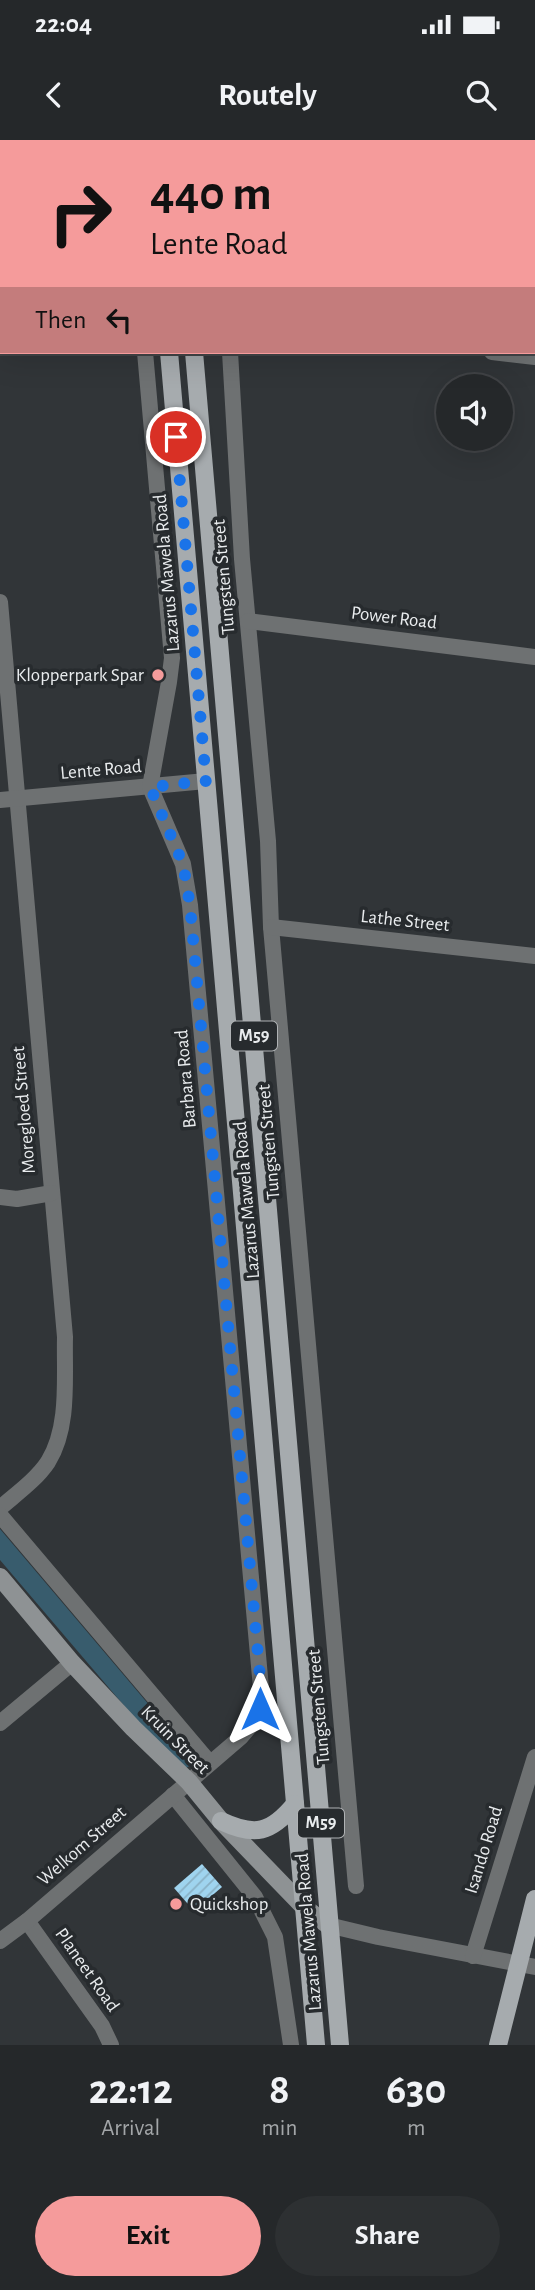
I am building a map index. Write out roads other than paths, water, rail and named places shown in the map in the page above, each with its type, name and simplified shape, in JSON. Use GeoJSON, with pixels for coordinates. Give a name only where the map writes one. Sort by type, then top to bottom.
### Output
{"type":"FeatureCollection","features":[{"type":"Feature","properties":{"kind":"main road","name":"Lazarus Mawela Road"},"geometry":{"type":"LineString","coordinates":[[169,354],[316,2045]]}},
{"type":"Feature","properties":{"kind":"main road","name":"Lazarus Mawela Road"},"geometry":{"type":"LineString","coordinates":[[194,354],[340,2045]]}},
{"type":"Feature","properties":{"kind":"main road"},"geometry":{"type":"LineString","coordinates":[[206,781],[216,764],[219,752],[225,698]]}},
{"type":"Feature","properties":{"kind":"main road","name":"Kruin Street"},"geometry":{"type":"LineString","coordinates":[[0,1577],[72,1663],[133,1728],[189,1782],[221,1821],[305,1908],[328,1925]]}},
{"type":"Feature","properties":{"kind":"main road"},"geometry":{"type":"LineString","coordinates":[[221,1821],[243,1830],[261,1830],[282,1819],[295,1804]]}},
{"type":"Feature","properties":{"kind":"main road"},"geometry":{"type":"LineString","coordinates":[[498,2045],[526,1965],[535,1899]]}},
{"type":"Feature","properties":{"kind":"street"},"geometry":{"type":"LineString","coordinates":[[145,354],[172,658],[150,787]]}},
{"type":"Feature","properties":{"kind":"street","name":"Tungsten Street"},"geometry":{"type":"LineString","coordinates":[[230,354],[248,621],[268,841],[271,927],[356,1886]]}},
{"type":"Feature","properties":{"kind":"street"},"geometry":{"type":"LineString","coordinates":[[509,354],[535,357]]}},
{"type":"Feature","properties":{"kind":"street","name":"Moregloed Street"},"geometry":{"type":"LineString","coordinates":[[0,602],[65,1337],[61,1423],[57,1442],[44,1467],[0,1508]]}},
{"type":"Feature","properties":{"kind":"street","name":"Power Road"},"geometry":{"type":"LineString","coordinates":[[248,621],[535,657]]}},
{"type":"Feature","properties":{"kind":"street","name":"Lente Road"},"geometry":{"type":"LineString","coordinates":[[0,800],[206,781]]}},
{"type":"Feature","properties":{"kind":"street","name":"Barbara Road"},"geometry":{"type":"LineString","coordinates":[[150,787],[183,864],[190,905],[262,1699],[257,1719],[251,1728],[189,1782]]}},
{"type":"Feature","properties":{"kind":"street","name":"Lathe Street"},"geometry":{"type":"LineString","coordinates":[[271,927],[535,956]]}},
{"type":"Feature","properties":{"kind":"street"},"geometry":{"type":"LineString","coordinates":[[0,1197],[17,1199],[52,1194]]}},
{"type":"Feature","properties":{"kind":"street","name":"Kruin Street"},"geometry":{"type":"LineString","coordinates":[[0,1515],[209,1762]]}},
{"type":"Feature","properties":{"kind":"street"},"geometry":{"type":"LineString","coordinates":[[0,1723],[72,1663]]}},
{"type":"Feature","properties":{"kind":"street","name":"Isando Road"},"geometry":{"type":"LineString","coordinates":[[473,1956],[535,1758]]}},
{"type":"Feature","properties":{"kind":"street","name":"Welkom Street"},"geometry":{"type":"LineString","coordinates":[[0,1941],[189,1782]]}},
{"type":"Feature","properties":{"kind":"street"},"geometry":{"type":"LineString","coordinates":[[173,1795],[256,1897],[265,1915],[275,1937],[291,2045]]}},
{"type":"Feature","properties":{"kind":"street","name":"Planeet Road"},"geometry":{"type":"LineString","coordinates":[[27,1921],[102,2026],[111,2045]]}},
{"type":"Feature","properties":{"kind":"street"},"geometry":{"type":"LineString","coordinates":[[328,1925],[526,1965]]}},
{"type":"Feature","properties":{"kind":"place","name":"Klopperpark Spar"},"geometry":{"type":"Point","coordinates":[158,675]}},
{"type":"Feature","properties":{"kind":"place","name":"Quickshop"},"geometry":{"type":"Point","coordinates":[176,1904]}}]}
